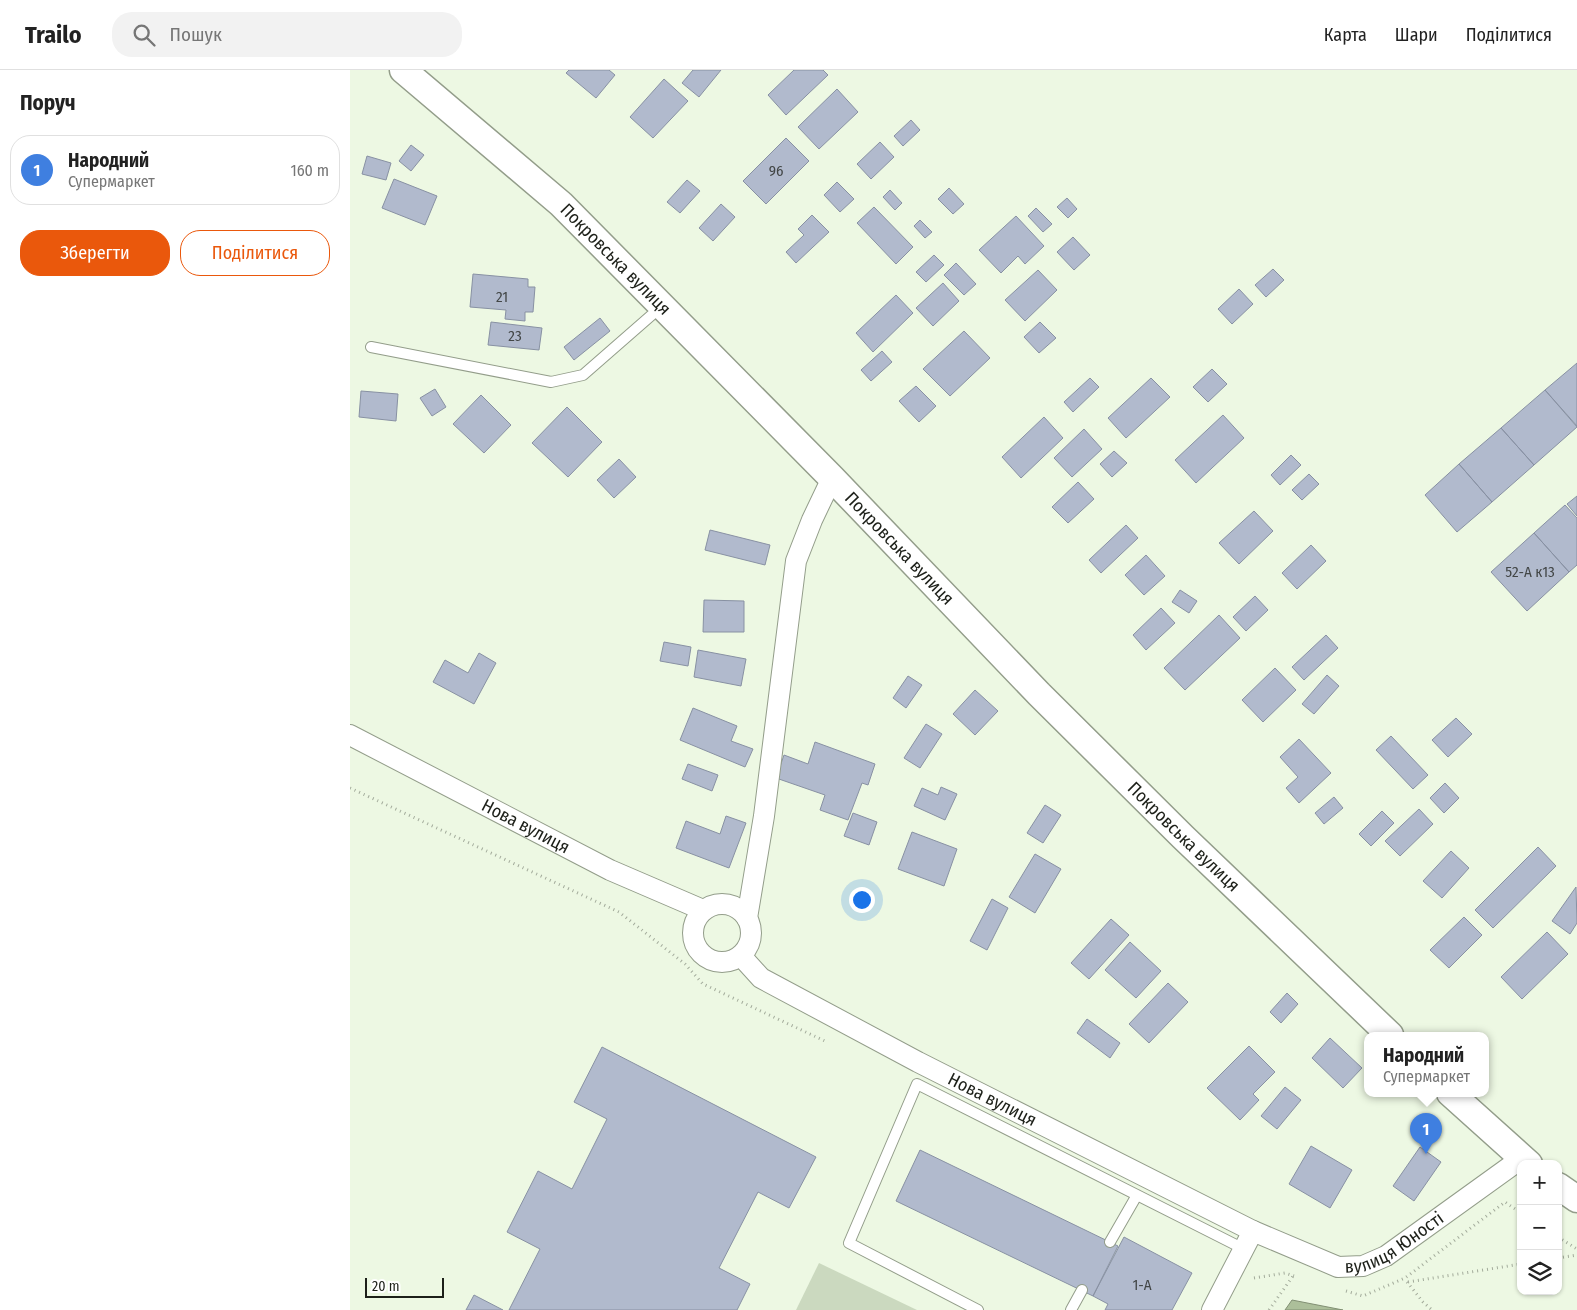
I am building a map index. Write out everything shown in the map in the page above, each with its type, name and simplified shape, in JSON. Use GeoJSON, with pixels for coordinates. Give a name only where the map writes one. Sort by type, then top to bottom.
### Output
{"type":"FeatureCollection","features":[{"type":"Feature","properties":{"kind":"street","name":"Покровська вулиця"},"geometry":{"type":"LineString","coordinates":[[403,70],[561,204],[832,478],[1052,708],[1183,837],[1387,1032]]}},
{"type":"Feature","properties":{"kind":"street"},"geometry":{"type":"LineString","coordinates":[[747,918],[764,816],[796,561],[812,520],[832,478]]}},
{"type":"Feature","properties":{"kind":"street","name":"Нова вулиця"},"geometry":{"type":"LineString","coordinates":[[350,735],[610,870],[703,910]]}},
{"type":"Feature","properties":{"kind":"street"},"geometry":{"type":"LineString","coordinates":[[716,904],[732,905],[741,910],[747,918],[751,928],[751,938],[740,956],[722,962],[712,961],[696,948],[692,938],[692,928],[703,910],[716,904]]}},
{"type":"Feature","properties":{"kind":"street","name":"Нова вулиця"},"geometry":{"type":"LineString","coordinates":[[740,956],[761,978],[918,1062],[1252,1231]]}},
{"type":"Feature","properties":{"kind":"street"},"geometry":{"type":"LineString","coordinates":[[1454,1097],[1524,1160]]}},
{"type":"Feature","properties":{"kind":"street","name":"вулиця Юності"},"geometry":{"type":"LineString","coordinates":[[1252,1231],[1338,1267],[1363,1266],[1386,1256],[1517,1166]]}},
{"type":"Feature","properties":{"kind":"street"},"geometry":{"type":"LineString","coordinates":[[1212,1310],[1252,1231]]}},
{"type":"Feature","properties":{"kind":"lane"},"geometry":{"type":"LineString","coordinates":[[371,347],[551,382],[583,375],[663,305]]}},
{"type":"Feature","properties":{"kind":"lane"},"geometry":{"type":"LineString","coordinates":[[978,1310],[849,1243],[917,1084],[1242,1248]]}},
{"type":"Feature","properties":{"kind":"lane"},"geometry":{"type":"LineString","coordinates":[[1110,1242],[1137,1195]]}},
{"type":"Feature","properties":{"kind":"lane"},"geometry":{"type":"LineString","coordinates":[[1071,1310],[1082,1290]]}},
{"type":"Feature","properties":{"kind":"path"},"geometry":{"type":"LineString","coordinates":[[350,788],[619,912],[685,964],[703,984],[828,1043]]}},
{"type":"Feature","properties":{"kind":"path"},"geometry":{"type":"LineString","coordinates":[[1562,1240],[1577,1249]]}},
{"type":"Feature","properties":{"kind":"path"},"geometry":{"type":"LineString","coordinates":[[1562,1257],[1577,1255]]}},
{"type":"Feature","properties":{"kind":"path"},"geometry":{"type":"LineString","coordinates":[[1386,1256],[1423,1302],[1432,1310]]}},
{"type":"Feature","properties":{"kind":"path"},"geometry":{"type":"LineString","coordinates":[[1408,1282],[1517,1265]]}},
{"type":"Feature","properties":{"kind":"path"},"geometry":{"type":"LineString","coordinates":[[1269,1310],[1293,1276]]}},
{"type":"Feature","properties":{"kind":"shaded area"},"geometry":{"type":"Polygon","coordinates":[[[819,1263],[917,1310],[796,1310],[819,1263]]]}},
{"type":"Feature","properties":{"kind":"shaded area"},"geometry":{"type":"Polygon","coordinates":[[[1292,1300],[1343,1310],[1285,1310],[1292,1300]]]}},
{"type":"Feature","properties":{"kind":"building"},"geometry":{"type":"Polygon","coordinates":[[[569,70],[609,70],[615,75],[596,98],[566,73],[569,70]]]}},
{"type":"Feature","properties":{"kind":"building"},"geometry":{"type":"Polygon","coordinates":[[[693,70],[721,70],[699,97],[682,83],[693,70]]]}},
{"type":"Feature","properties":{"kind":"building"},"geometry":{"type":"Polygon","coordinates":[[[794,70],[823,70],[828,75],[786,115],[768,95],[794,70]]]}},
{"type":"Feature","properties":{"kind":"building"},"geometry":{"type":"Polygon","coordinates":[[[664,79],[688,101],[653,138],[630,117],[664,79]]]}},
{"type":"Feature","properties":{"kind":"building"},"geometry":{"type":"Polygon","coordinates":[[[837,89],[858,112],[819,149],[798,127],[837,89]]]}},
{"type":"Feature","properties":{"kind":"building"},"geometry":{"type":"Polygon","coordinates":[[[911,120],[920,130],[903,146],[894,136],[911,120]]]}},
{"type":"Feature","properties":{"kind":"building"},"geometry":{"type":"Polygon","coordinates":[[[786,138],[809,161],[766,204],[743,181],[786,138]]]}},
{"type":"Feature","properties":{"kind":"building"},"geometry":{"type":"Polygon","coordinates":[[[880,142],[894,157],[871,179],[857,164],[880,142]]]}},
{"type":"Feature","properties":{"kind":"building"},"geometry":{"type":"Polygon","coordinates":[[[411,145],[424,155],[411,171],[399,161],[411,145]]]}},
{"type":"Feature","properties":{"kind":"building"},"geometry":{"type":"Polygon","coordinates":[[[367,156],[391,163],[386,180],[362,174],[367,156]]]}},
{"type":"Feature","properties":{"kind":"building"},"geometry":{"type":"Polygon","coordinates":[[[394,179],[437,196],[425,225],[382,208],[394,179]]]}},
{"type":"Feature","properties":{"kind":"building"},"geometry":{"type":"Polygon","coordinates":[[[687,180],[700,191],[680,213],[667,202],[687,180]]]}},
{"type":"Feature","properties":{"kind":"building"},"geometry":{"type":"Polygon","coordinates":[[[837,182],[854,199],[840,212],[824,195],[837,182]]]}},
{"type":"Feature","properties":{"kind":"building"},"geometry":{"type":"Polygon","coordinates":[[[949,188],[964,204],[953,214],[938,199],[949,188]]]}},
{"type":"Feature","properties":{"kind":"building"},"geometry":{"type":"Polygon","coordinates":[[[890,190],[902,203],[895,210],[883,197],[890,190]]]}},
{"type":"Feature","properties":{"kind":"building"},"geometry":{"type":"Polygon","coordinates":[[[1067,198],[1077,209],[1068,218],[1057,207],[1067,198]]]}},
{"type":"Feature","properties":{"kind":"building"},"geometry":{"type":"Polygon","coordinates":[[[721,204],[735,217],[713,241],[699,228],[721,204]]]}},
{"type":"Feature","properties":{"kind":"building"},"geometry":{"type":"Polygon","coordinates":[[[874,207],[913,247],[896,264],[857,223],[874,207]]]}},
{"type":"Feature","properties":{"kind":"building"},"geometry":{"type":"Polygon","coordinates":[[[1036,208],[1052,224],[1043,232],[1028,216],[1036,208]]]}},
{"type":"Feature","properties":{"kind":"building"},"geometry":{"type":"Polygon","coordinates":[[[812,215],[829,232],[796,263],[786,252],[804,235],[798,229],[812,215]]]}},
{"type":"Feature","properties":{"kind":"building"},"geometry":{"type":"Polygon","coordinates":[[[1016,216],[1044,246],[1025,264],[1018,256],[1001,273],[979,250],[1016,216]]]}},
{"type":"Feature","properties":{"kind":"building"},"geometry":{"type":"Polygon","coordinates":[[[920,220],[932,232],[925,238],[914,226],[920,220]]]}},
{"type":"Feature","properties":{"kind":"building"},"geometry":{"type":"Polygon","coordinates":[[[1073,237],[1090,255],[1074,270],[1057,252],[1073,237]]]}},
{"type":"Feature","properties":{"kind":"building"},"geometry":{"type":"Polygon","coordinates":[[[934,255],[944,265],[926,282],[916,272],[934,255]]]}},
{"type":"Feature","properties":{"kind":"building"},"geometry":{"type":"Polygon","coordinates":[[[956,263],[976,284],[964,295],[944,275],[956,263]]]}},
{"type":"Feature","properties":{"kind":"building"},"geometry":{"type":"Polygon","coordinates":[[[1273,269],[1284,280],[1266,297],[1255,285],[1273,269]]]}},
{"type":"Feature","properties":{"kind":"building"},"geometry":{"type":"Polygon","coordinates":[[[1038,270],[1057,290],[1025,321],[1005,300],[1038,270]]]}},
{"type":"Feature","properties":{"kind":"building"},"geometry":{"type":"Polygon","coordinates":[[[473,274],[528,279],[528,287],[535,287],[533,312],[525,312],[525,321],[505,319],[506,310],[470,307],[473,274]]]}},
{"type":"Feature","properties":{"kind":"building"},"geometry":{"type":"Polygon","coordinates":[[[943,283],[959,301],[933,326],[916,308],[943,283]]]}},
{"type":"Feature","properties":{"kind":"building"},"geometry":{"type":"Polygon","coordinates":[[[1239,289],[1253,304],[1232,324],[1218,309],[1239,289]]]}},
{"type":"Feature","properties":{"kind":"building"},"geometry":{"type":"Polygon","coordinates":[[[896,295],[913,313],[873,352],[856,333],[896,295]]]}},
{"type":"Feature","properties":{"kind":"building"},"geometry":{"type":"Polygon","coordinates":[[[600,318],[610,331],[574,360],[564,347],[600,318]]]}},
{"type":"Feature","properties":{"kind":"building"},"geometry":{"type":"Polygon","coordinates":[[[491,322],[542,328],[539,350],[488,345],[491,322]]]}},
{"type":"Feature","properties":{"kind":"building"},"geometry":{"type":"Polygon","coordinates":[[[1040,322],[1056,338],[1039,353],[1024,337],[1040,322]]]}},
{"type":"Feature","properties":{"kind":"building"},"geometry":{"type":"Polygon","coordinates":[[[964,331],[990,358],[950,396],[923,369],[964,331]]]}},
{"type":"Feature","properties":{"kind":"building"},"geometry":{"type":"Polygon","coordinates":[[[882,351],[892,362],[871,381],[861,370],[882,351]]]}},
{"type":"Feature","properties":{"kind":"building"},"geometry":{"type":"Polygon","coordinates":[[[1577,363],[1577,426],[1545,390],[1577,363]]]}},
{"type":"Feature","properties":{"kind":"building"},"geometry":{"type":"Polygon","coordinates":[[[1212,369],[1227,384],[1208,402],[1193,387],[1212,369]]]}},
{"type":"Feature","properties":{"kind":"building"},"geometry":{"type":"Polygon","coordinates":[[[1090,378],[1099,387],[1073,412],[1064,402],[1090,378]]]}},
{"type":"Feature","properties":{"kind":"building"},"geometry":{"type":"Polygon","coordinates":[[[1151,378],[1170,397],[1126,438],[1108,418],[1151,378]]]}},
{"type":"Feature","properties":{"kind":"building"},"geometry":{"type":"Polygon","coordinates":[[[916,386],[936,406],[919,422],[899,401],[916,386]]]}},
{"type":"Feature","properties":{"kind":"building"},"geometry":{"type":"Polygon","coordinates":[[[435,389],[446,407],[432,416],[420,398],[435,389]]]}},
{"type":"Feature","properties":{"kind":"building"},"geometry":{"type":"Polygon","coordinates":[[[1545,390],[1577,427],[1534,465],[1501,428],[1545,390]]]}},
{"type":"Feature","properties":{"kind":"building"},"geometry":{"type":"Polygon","coordinates":[[[361,391],[398,394],[396,421],[359,417],[361,391]]]}},
{"type":"Feature","properties":{"kind":"building"},"geometry":{"type":"Polygon","coordinates":[[[481,395],[511,425],[484,453],[453,424],[481,395]]]}},
{"type":"Feature","properties":{"kind":"building"},"geometry":{"type":"Polygon","coordinates":[[[567,407],[602,442],[568,477],[532,443],[567,407]]]}},
{"type":"Feature","properties":{"kind":"building"},"geometry":{"type":"Polygon","coordinates":[[[1223,415],[1244,438],[1196,483],[1175,460],[1223,415]]]}},
{"type":"Feature","properties":{"kind":"building"},"geometry":{"type":"Polygon","coordinates":[[[1044,417],[1063,438],[1021,478],[1002,457],[1044,417]]]}},
{"type":"Feature","properties":{"kind":"building"},"geometry":{"type":"Polygon","coordinates":[[[1501,428],[1534,465],[1492,502],[1459,464],[1501,428]]]}},
{"type":"Feature","properties":{"kind":"building"},"geometry":{"type":"Polygon","coordinates":[[[1084,429],[1102,449],[1072,477],[1054,458],[1084,429]]]}},
{"type":"Feature","properties":{"kind":"building"},"geometry":{"type":"Polygon","coordinates":[[[1114,451],[1127,463],[1112,477],[1100,464],[1114,451]]]}},
{"type":"Feature","properties":{"kind":"building"},"geometry":{"type":"Polygon","coordinates":[[[1291,455],[1301,465],[1280,485],[1271,475],[1291,455]]]}},
{"type":"Feature","properties":{"kind":"building"},"geometry":{"type":"Polygon","coordinates":[[[619,459],[636,477],[614,498],[597,480],[619,459]]]}},
{"type":"Feature","properties":{"kind":"building"},"geometry":{"type":"Polygon","coordinates":[[[1459,464],[1492,502],[1457,532],[1425,495],[1459,464]]]}},
{"type":"Feature","properties":{"kind":"building"},"geometry":{"type":"Polygon","coordinates":[[[1309,474],[1319,484],[1302,500],[1292,490],[1309,474]]]}},
{"type":"Feature","properties":{"kind":"building"},"geometry":{"type":"Polygon","coordinates":[[[1078,482],[1094,499],[1068,523],[1052,507],[1078,482]]]}},
{"type":"Feature","properties":{"kind":"building"},"geometry":{"type":"Polygon","coordinates":[[[1577,496],[1577,516],[1567,504],[1577,496]]]}},
{"type":"Feature","properties":{"kind":"building"},"geometry":{"type":"Polygon","coordinates":[[[1565,505],[1577,518],[1577,565],[1569,572],[1534,533],[1565,505]]]}},
{"type":"Feature","properties":{"kind":"building"},"geometry":{"type":"Polygon","coordinates":[[[1254,511],[1273,531],[1239,564],[1219,543],[1254,511]]]}},
{"type":"Feature","properties":{"kind":"building"},"geometry":{"type":"Polygon","coordinates":[[[1126,525],[1138,538],[1101,573],[1089,560],[1126,525]]]}},
{"type":"Feature","properties":{"kind":"building"},"geometry":{"type":"Polygon","coordinates":[[[710,530],[770,545],[765,565],[705,550],[710,530]]]}},
{"type":"Feature","properties":{"kind":"building"},"geometry":{"type":"Polygon","coordinates":[[[1534,533],[1569,572],[1527,611],[1491,572],[1534,533]]]}},
{"type":"Feature","properties":{"kind":"building"},"geometry":{"type":"Polygon","coordinates":[[[1311,545],[1326,561],[1297,589],[1282,573],[1311,545]]]}},
{"type":"Feature","properties":{"kind":"building"},"geometry":{"type":"Polygon","coordinates":[[[1146,555],[1165,576],[1144,595],[1125,575],[1146,555]]]}},
{"type":"Feature","properties":{"kind":"building"},"geometry":{"type":"Polygon","coordinates":[[[1180,590],[1197,601],[1189,613],[1172,602],[1180,590]]]}},
{"type":"Feature","properties":{"kind":"building"},"geometry":{"type":"Polygon","coordinates":[[[1255,596],[1268,610],[1246,631],[1233,617],[1255,596]]]}},
{"type":"Feature","properties":{"kind":"building"},"geometry":{"type":"Polygon","coordinates":[[[704,600],[744,601],[744,632],[703,632],[704,600]]]}},
{"type":"Feature","properties":{"kind":"building"},"geometry":{"type":"Polygon","coordinates":[[[1161,608],[1175,623],[1146,650],[1133,635],[1161,608]]]}},
{"type":"Feature","properties":{"kind":"building"},"geometry":{"type":"Polygon","coordinates":[[[1219,615],[1240,638],[1185,690],[1164,668],[1219,615]]]}},
{"type":"Feature","properties":{"kind":"building"},"geometry":{"type":"Polygon","coordinates":[[[1326,635],[1338,648],[1304,680],[1292,667],[1326,635]]]}},
{"type":"Feature","properties":{"kind":"building"},"geometry":{"type":"Polygon","coordinates":[[[664,642],[691,647],[688,666],[660,661],[664,642]]]}},
{"type":"Feature","properties":{"kind":"building"},"geometry":{"type":"Polygon","coordinates":[[[698,650],[746,659],[741,686],[694,677],[698,650]]]}},
{"type":"Feature","properties":{"kind":"building"},"geometry":{"type":"Polygon","coordinates":[[[479,653],[496,663],[474,704],[433,682],[445,660],[468,673],[479,653]]]}},
{"type":"Feature","properties":{"kind":"building"},"geometry":{"type":"Polygon","coordinates":[[[1275,668],[1296,690],[1263,722],[1242,700],[1275,668]]]}},
{"type":"Feature","properties":{"kind":"building"},"geometry":{"type":"Polygon","coordinates":[[[1327,675],[1339,686],[1314,714],[1302,704],[1327,675]]]}},
{"type":"Feature","properties":{"kind":"building"},"geometry":{"type":"Polygon","coordinates":[[[908,676],[922,685],[906,708],[893,698],[908,676]]]}},
{"type":"Feature","properties":{"kind":"building"},"geometry":{"type":"Polygon","coordinates":[[[975,690],[998,711],[975,735],[953,714],[975,690]]]}},
{"type":"Feature","properties":{"kind":"building"},"geometry":{"type":"Polygon","coordinates":[[[693,708],[737,726],[731,741],[753,749],[745,767],[680,740],[693,708]]]}},
{"type":"Feature","properties":{"kind":"building"},"geometry":{"type":"Polygon","coordinates":[[[1456,718],[1472,734],[1448,757],[1432,740],[1456,718]]]}},
{"type":"Feature","properties":{"kind":"building"},"geometry":{"type":"Polygon","coordinates":[[[926,724],[942,734],[920,768],[904,758],[926,724]]]}},
{"type":"Feature","properties":{"kind":"building"},"geometry":{"type":"Polygon","coordinates":[[[1391,736],[1428,775],[1413,789],[1376,750],[1391,736]]]}},
{"type":"Feature","properties":{"kind":"building"},"geometry":{"type":"Polygon","coordinates":[[[1299,739],[1331,773],[1299,803],[1286,788],[1298,777],[1280,757],[1299,739]]]}},
{"type":"Feature","properties":{"kind":"building"},"geometry":{"type":"Polygon","coordinates":[[[815,742],[875,764],[868,785],[862,783],[848,820],[820,810],[825,795],[776,778],[784,755],[808,764],[815,742]]]}},
{"type":"Feature","properties":{"kind":"building"},"geometry":{"type":"Polygon","coordinates":[[[688,764],[718,775],[712,791],[682,779],[688,764]]]}},
{"type":"Feature","properties":{"kind":"building"},"geometry":{"type":"Polygon","coordinates":[[[1445,783],[1459,798],[1444,813],[1430,798],[1445,783]]]}},
{"type":"Feature","properties":{"kind":"building"},"geometry":{"type":"Polygon","coordinates":[[[941,787],[957,794],[945,820],[914,806],[922,788],[938,795],[941,787]]]}},
{"type":"Feature","properties":{"kind":"building"},"geometry":{"type":"Polygon","coordinates":[[[1334,797],[1343,808],[1324,824],[1315,813],[1334,797]]]}},
{"type":"Feature","properties":{"kind":"building"},"geometry":{"type":"Polygon","coordinates":[[[1045,805],[1061,815],[1043,843],[1027,833],[1045,805]]]}},
{"type":"Feature","properties":{"kind":"building"},"geometry":{"type":"Polygon","coordinates":[[[1419,809],[1433,824],[1400,856],[1385,841],[1419,809]]]}},
{"type":"Feature","properties":{"kind":"building"},"geometry":{"type":"Polygon","coordinates":[[[1382,811],[1394,823],[1371,846],[1359,834],[1382,811]]]}},
{"type":"Feature","properties":{"kind":"building"},"geometry":{"type":"Polygon","coordinates":[[[853,813],[877,822],[869,845],[844,836],[853,813]]]}},
{"type":"Feature","properties":{"kind":"building"},"geometry":{"type":"Polygon","coordinates":[[[726,816],[746,823],[729,868],[676,848],[686,821],[720,834],[726,816]]]}},
{"type":"Feature","properties":{"kind":"building"},"geometry":{"type":"Polygon","coordinates":[[[912,832],[957,849],[944,886],[898,869],[912,832]]]}},
{"type":"Feature","properties":{"kind":"building"},"geometry":{"type":"Polygon","coordinates":[[[1538,847],[1556,866],[1493,928],[1475,910],[1538,847]]]}},
{"type":"Feature","properties":{"kind":"building"},"geometry":{"type":"Polygon","coordinates":[[[1451,851],[1469,868],[1442,898],[1423,881],[1451,851]]]}},
{"type":"Feature","properties":{"kind":"building"},"geometry":{"type":"Polygon","coordinates":[[[1035,854],[1061,869],[1035,913],[1009,897],[1035,854]]]}},
{"type":"Feature","properties":{"kind":"building"},"geometry":{"type":"Polygon","coordinates":[[[1576,887],[1577,923],[1570,934],[1552,921],[1576,887]]]}},
{"type":"Feature","properties":{"kind":"building"},"geometry":{"type":"Polygon","coordinates":[[[992,899],[1008,908],[987,950],[970,941],[992,899]]]}},
{"type":"Feature","properties":{"kind":"building"},"geometry":{"type":"Polygon","coordinates":[[[1464,917],[1482,935],[1449,968],[1430,950],[1464,917]]]}},
{"type":"Feature","properties":{"kind":"building"},"geometry":{"type":"Polygon","coordinates":[[[1111,919],[1129,935],[1089,979],[1071,963],[1111,919]]]}},
{"type":"Feature","properties":{"kind":"building"},"geometry":{"type":"Polygon","coordinates":[[[1547,932],[1568,954],[1522,999],[1501,977],[1547,932]]]}},
{"type":"Feature","properties":{"kind":"building"},"geometry":{"type":"Polygon","coordinates":[[[1130,942],[1161,971],[1136,998],[1105,970],[1130,942]]]}},
{"type":"Feature","properties":{"kind":"building"},"geometry":{"type":"Polygon","coordinates":[[[1168,983],[1188,1002],[1149,1043],[1129,1024],[1168,983]]]}},
{"type":"Feature","properties":{"kind":"building"},"geometry":{"type":"Polygon","coordinates":[[[1287,993],[1298,1004],[1281,1023],[1270,1012],[1287,993]]]}},
{"type":"Feature","properties":{"kind":"building"},"geometry":{"type":"Polygon","coordinates":[[[1087,1019],[1120,1043],[1110,1058],[1077,1033],[1087,1019]]]}},
{"type":"Feature","properties":{"kind":"building"},"geometry":{"type":"Polygon","coordinates":[[[1330,1038],[1362,1068],[1343,1088],[1312,1058],[1330,1038]]]}},
{"type":"Feature","properties":{"kind":"building"},"geometry":{"type":"Polygon","coordinates":[[[1249,1046],[1275,1072],[1253,1094],[1259,1100],[1240,1120],[1207,1088],[1249,1046]]]}},
{"type":"Feature","properties":{"kind":"building"},"geometry":{"type":"Polygon","coordinates":[[[602,1047],[816,1157],[789,1208],[758,1192],[719,1268],[750,1284],[737,1310],[509,1310],[540,1249],[507,1232],[538,1171],[572,1189],[607,1119],[574,1102],[602,1047]]]}},
{"type":"Feature","properties":{"kind":"building"},"geometry":{"type":"Polygon","coordinates":[[[1285,1087],[1301,1100],[1277,1129],[1261,1116],[1285,1087]]]}},
{"type":"Feature","properties":{"kind":"building"},"geometry":{"type":"Polygon","coordinates":[[[1311,1146],[1352,1170],[1330,1208],[1289,1184],[1311,1146]]]}},
{"type":"Feature","properties":{"kind":"building"},"geometry":{"type":"Polygon","coordinates":[[[1420,1147],[1441,1162],[1414,1201],[1393,1186],[1420,1147]]]}},
{"type":"Feature","properties":{"kind":"building"},"geometry":{"type":"Polygon","coordinates":[[[920,1150],[1118,1246],[1093,1296],[896,1201],[920,1150]]]}},
{"type":"Feature","properties":{"kind":"building"},"geometry":{"type":"Polygon","coordinates":[[[1124,1237],[1192,1273],[1172,1310],[1105,1310],[1108,1304],[1093,1296],[1124,1237]]]}},
{"type":"Feature","properties":{"kind":"building"},"geometry":{"type":"Polygon","coordinates":[[[474,1295],[503,1310],[466,1310],[474,1295]]]}},
{"type":"Feature","properties":{"kind":"place","name":"Народний"},"geometry":{"type":"Point","coordinates":[1426,1154]}}]}
